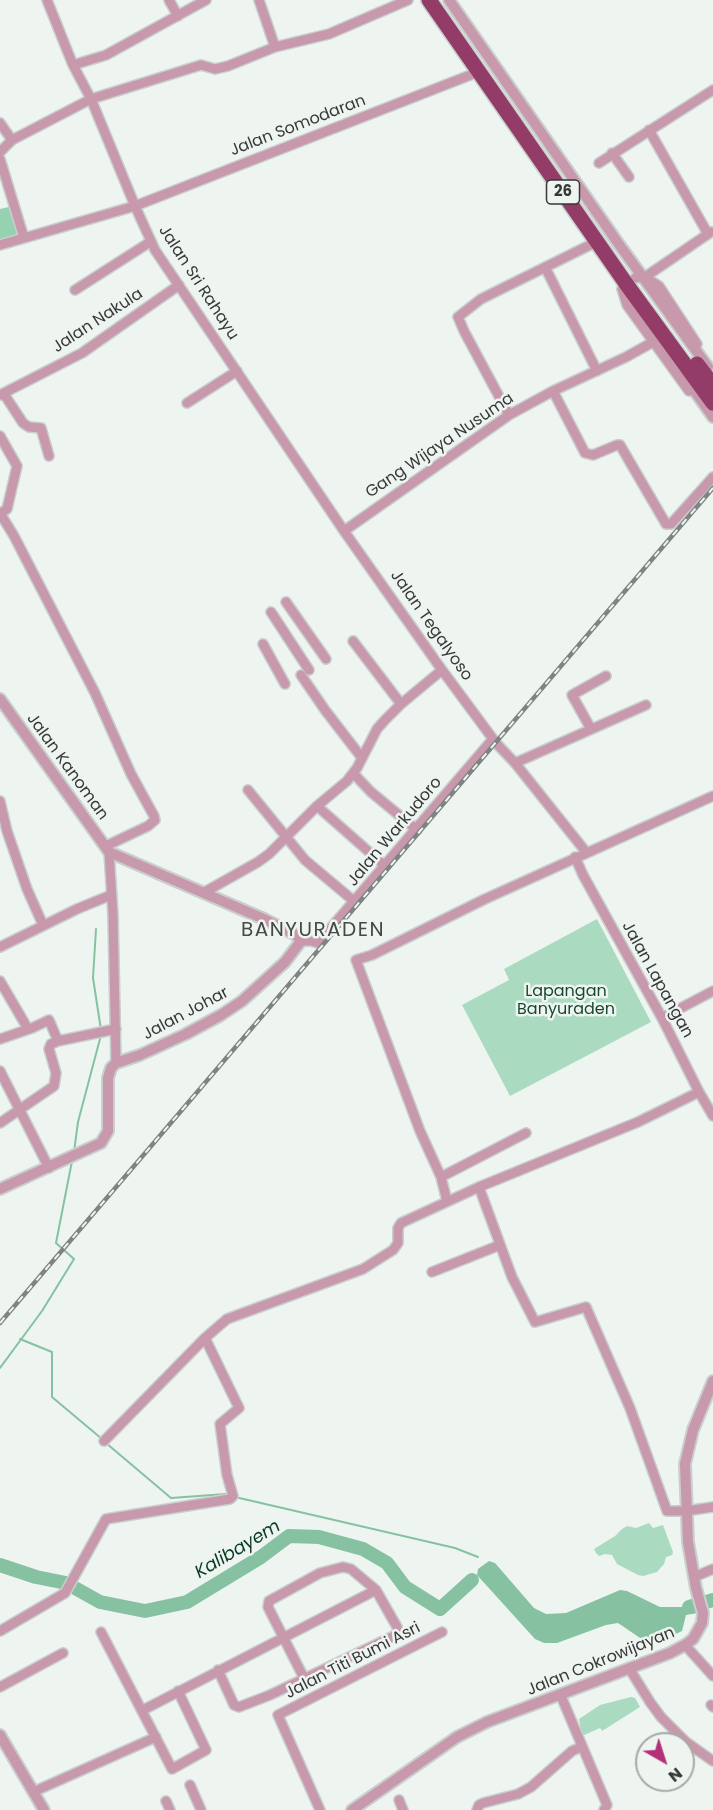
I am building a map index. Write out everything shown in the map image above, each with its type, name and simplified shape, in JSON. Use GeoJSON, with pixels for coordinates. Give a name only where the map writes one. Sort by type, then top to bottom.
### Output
{"type":"FeatureCollection","features":[{"type":"Feature","properties":{"kind":"highway","name":"26"},"geometry":{"type":"LineString","coordinates":[[429,0],[445,29],[541,138],[713,403]]}},
{"type":"Feature","properties":{"kind":"highway","name":"26"},"geometry":{"type":"LineString","coordinates":[[440,0],[491,79],[637,287],[713,385]]}},
{"type":"Feature","properties":{"kind":"street","name":"Jalan Sri Rahayu"},"geometry":{"type":"LineString","coordinates":[[47,0],[150,242],[344,531]]}},
{"type":"Feature","properties":{"kind":"street"},"geometry":{"type":"LineString","coordinates":[[169,0],[178,16]]}},
{"type":"Feature","properties":{"kind":"street"},"geometry":{"type":"LineString","coordinates":[[73,65],[106,55],[206,0]]}},
{"type":"Feature","properties":{"kind":"street"},"geometry":{"type":"LineString","coordinates":[[259,0],[275,47]]}},
{"type":"Feature","properties":{"kind":"street"},"geometry":{"type":"LineString","coordinates":[[0,152],[12,140],[91,99],[201,65],[215,69],[228,66],[275,47],[329,34],[408,0]]}},
{"type":"Feature","properties":{"kind":"street"},"geometry":{"type":"LineString","coordinates":[[421,0],[445,29],[473,74],[590,245],[637,287],[713,375]]}},
{"type":"Feature","properties":{"kind":"street"},"geometry":{"type":"LineString","coordinates":[[449,0],[541,138]]}},
{"type":"Feature","properties":{"kind":"street","name":"Jalan Somodaran"},"geometry":{"type":"LineString","coordinates":[[0,245],[135,206],[473,74]]}},
{"type":"Feature","properties":{"kind":"street"},"geometry":{"type":"LineString","coordinates":[[599,163],[713,90]]}},
{"type":"Feature","properties":{"kind":"street"},"geometry":{"type":"LineString","coordinates":[[0,123],[12,140]]}},
{"type":"Feature","properties":{"kind":"street"},"geometry":{"type":"LineString","coordinates":[[649,130],[710,232],[637,287],[627,305],[712,420]]}},
{"type":"Feature","properties":{"kind":"street"},"geometry":{"type":"LineString","coordinates":[[612,153],[629,177]]}},
{"type":"Feature","properties":{"kind":"street"},"geometry":{"type":"LineString","coordinates":[[0,159],[24,238]]}},
{"type":"Feature","properties":{"kind":"street"},"geometry":{"type":"LineString","coordinates":[[75,290],[150,242]]}},
{"type":"Feature","properties":{"kind":"street"},"geometry":{"type":"LineString","coordinates":[[508,415],[458,317],[481,299],[590,245]]}},
{"type":"Feature","properties":{"kind":"street"},"geometry":{"type":"LineString","coordinates":[[545,267],[597,370]]}},
{"type":"Feature","properties":{"kind":"street","name":"Jalan Nakula"},"geometry":{"type":"LineString","coordinates":[[2,395],[82,353],[178,285]]}},
{"type":"Feature","properties":{"kind":"street"},"geometry":{"type":"LineString","coordinates":[[637,287],[659,286],[713,368]]}},
{"type":"Feature","properties":{"kind":"street"},"geometry":{"type":"LineString","coordinates":[[637,287],[712,420]]}},
{"type":"Feature","properties":{"kind":"street","name":"Gang Wijaya Nusuma"},"geometry":{"type":"LineString","coordinates":[[344,531],[508,415],[653,342]]}},
{"type":"Feature","properties":{"kind":"street"},"geometry":{"type":"LineString","coordinates":[[187,403],[237,371]]}},
{"type":"Feature","properties":{"kind":"street"},"geometry":{"type":"LineString","coordinates":[[553,391],[585,453],[593,455],[620,445],[666,524],[670,524],[713,477]]}},
{"type":"Feature","properties":{"kind":"street"},"geometry":{"type":"LineString","coordinates":[[2,395],[23,423],[27,426],[41,428],[49,456]]}},
{"type":"Feature","properties":{"kind":"street"},"geometry":{"type":"LineString","coordinates":[[0,436],[17,466],[7,509],[1,513],[95,693],[131,774],[154,816],[154,820],[148,826],[107,849]]}},
{"type":"Feature","properties":{"kind":"street","name":"Jalan Tegalyoso"},"geometry":{"type":"LineString","coordinates":[[344,531],[493,739],[586,852]]}},
{"type":"Feature","properties":{"kind":"street"},"geometry":{"type":"LineString","coordinates":[[286,602],[326,659]]}},
{"type":"Feature","properties":{"kind":"street"},"geometry":{"type":"LineString","coordinates":[[271,612],[305,673],[362,758]]}},
{"type":"Feature","properties":{"kind":"street"},"geometry":{"type":"LineString","coordinates":[[353,641],[401,704]]}},
{"type":"Feature","properties":{"kind":"street"},"geometry":{"type":"LineString","coordinates":[[263,644],[285,684]]}},
{"type":"Feature","properties":{"kind":"street"},"geometry":{"type":"LineString","coordinates":[[202,893],[258,862],[347,781],[377,729],[401,704],[442,670]]}},
{"type":"Feature","properties":{"kind":"street"},"geometry":{"type":"LineString","coordinates":[[591,729],[572,695],[606,676]]}},
{"type":"Feature","properties":{"kind":"street","name":"Jalan Kanoman"},"geometry":{"type":"LineString","coordinates":[[0,699],[107,849]]}},
{"type":"Feature","properties":{"kind":"street"},"geometry":{"type":"LineString","coordinates":[[515,763],[646,705]]}},
{"type":"Feature","properties":{"kind":"street","name":"Jalan Warkudoro"},"geometry":{"type":"LineString","coordinates":[[301,941],[318,943],[493,739]]}},
{"type":"Feature","properties":{"kind":"street"},"geometry":{"type":"LineString","coordinates":[[353,773],[371,792],[417,830]]}},
{"type":"Feature","properties":{"kind":"street"},"geometry":{"type":"LineString","coordinates":[[248,790],[285,838],[321,874],[355,902]]}},
{"type":"Feature","properties":{"kind":"street"},"geometry":{"type":"LineString","coordinates":[[447,1202],[441,1177],[420,1131],[356,960],[372,955],[474,903],[713,796]]}},
{"type":"Feature","properties":{"kind":"street"},"geometry":{"type":"LineString","coordinates":[[0,801],[7,831],[27,889],[43,925]]}},
{"type":"Feature","properties":{"kind":"street"},"geometry":{"type":"LineString","coordinates":[[317,806],[385,866]]}},
{"type":"Feature","properties":{"kind":"street"},"geometry":{"type":"LineString","coordinates":[[107,849],[275,924],[296,935],[301,941]]}},
{"type":"Feature","properties":{"kind":"street"},"geometry":{"type":"LineString","coordinates":[[0,1189],[95,1147],[107,1136],[108,1078],[111,1068],[116,1063],[116,1029],[113,915],[107,849]]}},
{"type":"Feature","properties":{"kind":"street","name":"Jalan Lapangan"},"geometry":{"type":"LineString","coordinates":[[575,857],[713,1116]]}},
{"type":"Feature","properties":{"kind":"street"},"geometry":{"type":"LineString","coordinates":[[0,947],[111,895]]}},
{"type":"Feature","properties":{"kind":"street","name":"Jalan Johar"},"geometry":{"type":"LineString","coordinates":[[116,1063],[186,1034],[221,1015],[242,1001],[285,962],[301,941]]}},
{"type":"Feature","properties":{"kind":"street"},"geometry":{"type":"LineString","coordinates":[[0,981],[28,1029]]}},
{"type":"Feature","properties":{"kind":"street"},"geometry":{"type":"LineString","coordinates":[[662,1018],[713,991]]}},
{"type":"Feature","properties":{"kind":"street"},"geometry":{"type":"LineString","coordinates":[[0,1039],[49,1020],[58,1041]]}},
{"type":"Feature","properties":{"kind":"street"},"geometry":{"type":"LineString","coordinates":[[0,1123],[49,1091],[56,1083],[56,1073],[49,1049],[51,1044],[116,1029]]}},
{"type":"Feature","properties":{"kind":"street"},"geometry":{"type":"LineString","coordinates":[[0,1071],[49,1168]]}},
{"type":"Feature","properties":{"kind":"street"},"geometry":{"type":"LineString","coordinates":[[104,1441],[205,1338],[227,1319],[336,1280],[385,1258],[398,1243],[399,1225],[479,1187],[638,1122],[699,1092]]}},
{"type":"Feature","properties":{"kind":"street"},"geometry":{"type":"LineString","coordinates":[[441,1177],[526,1133]]}},
{"type":"Feature","properties":{"kind":"street"},"geometry":{"type":"LineString","coordinates":[[479,1187],[512,1277],[535,1322],[586,1307],[630,1408],[667,1511],[713,1508]]}},
{"type":"Feature","properties":{"kind":"street"},"geometry":{"type":"LineString","coordinates":[[432,1272],[500,1245]]}},
{"type":"Feature","properties":{"kind":"street"},"geometry":{"type":"LineString","coordinates":[[0,1631],[66,1593],[106,1519],[233,1497],[227,1475],[220,1424],[239,1408],[205,1338]]}},
{"type":"Feature","properties":{"kind":"street","name":"Jalan Cokrowijayan"},"geometry":{"type":"LineString","coordinates":[[352,1810],[457,1737],[488,1722],[685,1645],[699,1632],[702,1623],[701,1607],[688,1542],[686,1464],[693,1430],[713,1382]]}},
{"type":"Feature","properties":{"kind":"street"},"geometry":{"type":"LineString","coordinates":[[218,1670],[234,1705],[239,1707],[304,1678],[396,1635],[397,1626],[375,1590],[351,1569],[343,1567],[320,1573],[269,1601],[268,1606],[304,1678]]}},
{"type":"Feature","properties":{"kind":"street"},"geometry":{"type":"LineString","coordinates":[[694,1577],[713,1569]]}},
{"type":"Feature","properties":{"kind":"street"},"geometry":{"type":"LineString","coordinates":[[143,1710],[375,1590]]}},
{"type":"Feature","properties":{"kind":"street"},"geometry":{"type":"LineString","coordinates":[[101,1632],[175,1773],[205,1752],[206,1748],[178,1691]]}},
{"type":"Feature","properties":{"kind":"street","name":"Jalan Titi Bumi Asri"},"geometry":{"type":"LineString","coordinates":[[320,1810],[278,1715],[442,1632]]}},
{"type":"Feature","properties":{"kind":"street"},"geometry":{"type":"LineString","coordinates":[[685,1645],[711,1671]]}},
{"type":"Feature","properties":{"kind":"street"},"geometry":{"type":"LineString","coordinates":[[0,1687],[63,1653]]}},
{"type":"Feature","properties":{"kind":"street"},"geometry":{"type":"LineString","coordinates":[[629,1668],[661,1717],[686,1742],[713,1761]]}},
{"type":"Feature","properties":{"kind":"street"},"geometry":{"type":"LineString","coordinates":[[561,1695],[607,1805],[604,1810]]}},
{"type":"Feature","properties":{"kind":"street"},"geometry":{"type":"LineString","coordinates":[[0,1735],[44,1810]]}},
{"type":"Feature","properties":{"kind":"street"},"geometry":{"type":"LineString","coordinates":[[33,1792],[156,1737]]}},
{"type":"Feature","properties":{"kind":"street"},"geometry":{"type":"LineString","coordinates":[[477,1810],[483,1803],[524,1791],[552,1771],[572,1751],[582,1747]]}},
{"type":"Feature","properties":{"kind":"street"},"geometry":{"type":"LineString","coordinates":[[190,1785],[201,1810]]}},
{"type":"Feature","properties":{"kind":"green space","name":"Lapangan Banyuraden"},"geometry":{"type":"Polygon","coordinates":[[[597,919],[651,1022],[510,1096],[462,1005],[509,980],[504,969],[597,919]]]}},
{"type":"Feature","properties":{"kind":"green space"},"geometry":{"type":"Polygon","coordinates":[[[649,1523],[653,1528],[663,1525],[673,1552],[672,1555],[666,1557],[664,1564],[657,1572],[638,1575],[617,1564],[612,1555],[599,1556],[596,1553],[594,1549],[627,1526],[636,1528],[649,1523]]]}},
{"type":"Feature","properties":{"kind":"green space"},"geometry":{"type":"Polygon","coordinates":[[[635,1698],[640,1707],[602,1731],[600,1728],[582,1736],[579,1719],[600,1705],[635,1698]]]}},
{"type":"Feature","properties":{"kind":"shaded area"},"geometry":{"type":"Polygon","coordinates":[[[17,205],[26,239],[0,246],[0,209],[17,205]]]}},
{"type":"Feature","properties":{"kind":"shaded area"},"geometry":{"type":"Polygon","coordinates":[[[489,1561],[495,1563],[534,1608],[546,1614],[566,1613],[620,1590],[627,1591],[660,1607],[684,1607],[694,1603],[703,1603],[698,1613],[686,1615],[682,1631],[657,1643],[643,1640],[618,1623],[606,1625],[557,1643],[544,1643],[535,1639],[477,1575],[478,1569],[489,1561]]]}},
{"type":"Feature","properties":{"kind":"waterway"},"geometry":{"type":"LineString","coordinates":[[96,929],[93,978],[101,1030]]}},
{"type":"Feature","properties":{"kind":"waterway"},"geometry":{"type":"LineString","coordinates":[[74,1152],[78,1122],[101,1035]]}},
{"type":"Feature","properties":{"kind":"waterway"},"geometry":{"type":"LineString","coordinates":[[0,1368],[42,1311],[74,1259],[56,1243],[72,1161]]}},
{"type":"Feature","properties":{"kind":"waterway"},"geometry":{"type":"LineString","coordinates":[[20,1339],[52,1352],[52,1397],[102,1439]]}},
{"type":"Feature","properties":{"kind":"waterway"},"geometry":{"type":"LineString","coordinates":[[106,1443],[171,1498],[226,1494],[229,1496]]}},
{"type":"Feature","properties":{"kind":"waterway"},"geometry":{"type":"LineString","coordinates":[[235,1497],[455,1548],[478,1557]]}},
{"type":"Feature","properties":{"kind":"waterway","name":"Kalibayem"},"geometry":{"type":"LineString","coordinates":[[0,1565],[36,1577],[66,1583],[100,1602],[145,1611],[187,1602],[261,1557],[289,1536],[319,1537],[363,1549],[387,1563],[405,1587],[440,1609],[472,1580]]}},
{"type":"Feature","properties":{"kind":"waterway","name":"Kalibayem"},"geometry":{"type":"LineString","coordinates":[[689,1607],[713,1600]]}},
{"type":"Feature","properties":{"kind":"railway"},"geometry":{"type":"LineString","coordinates":[[0,1323],[713,488]]}},
{"type":"Feature","properties":{"kind":"district","name":"BANYURADEN"},"geometry":{"type":"Point","coordinates":[313,931]}}]}
